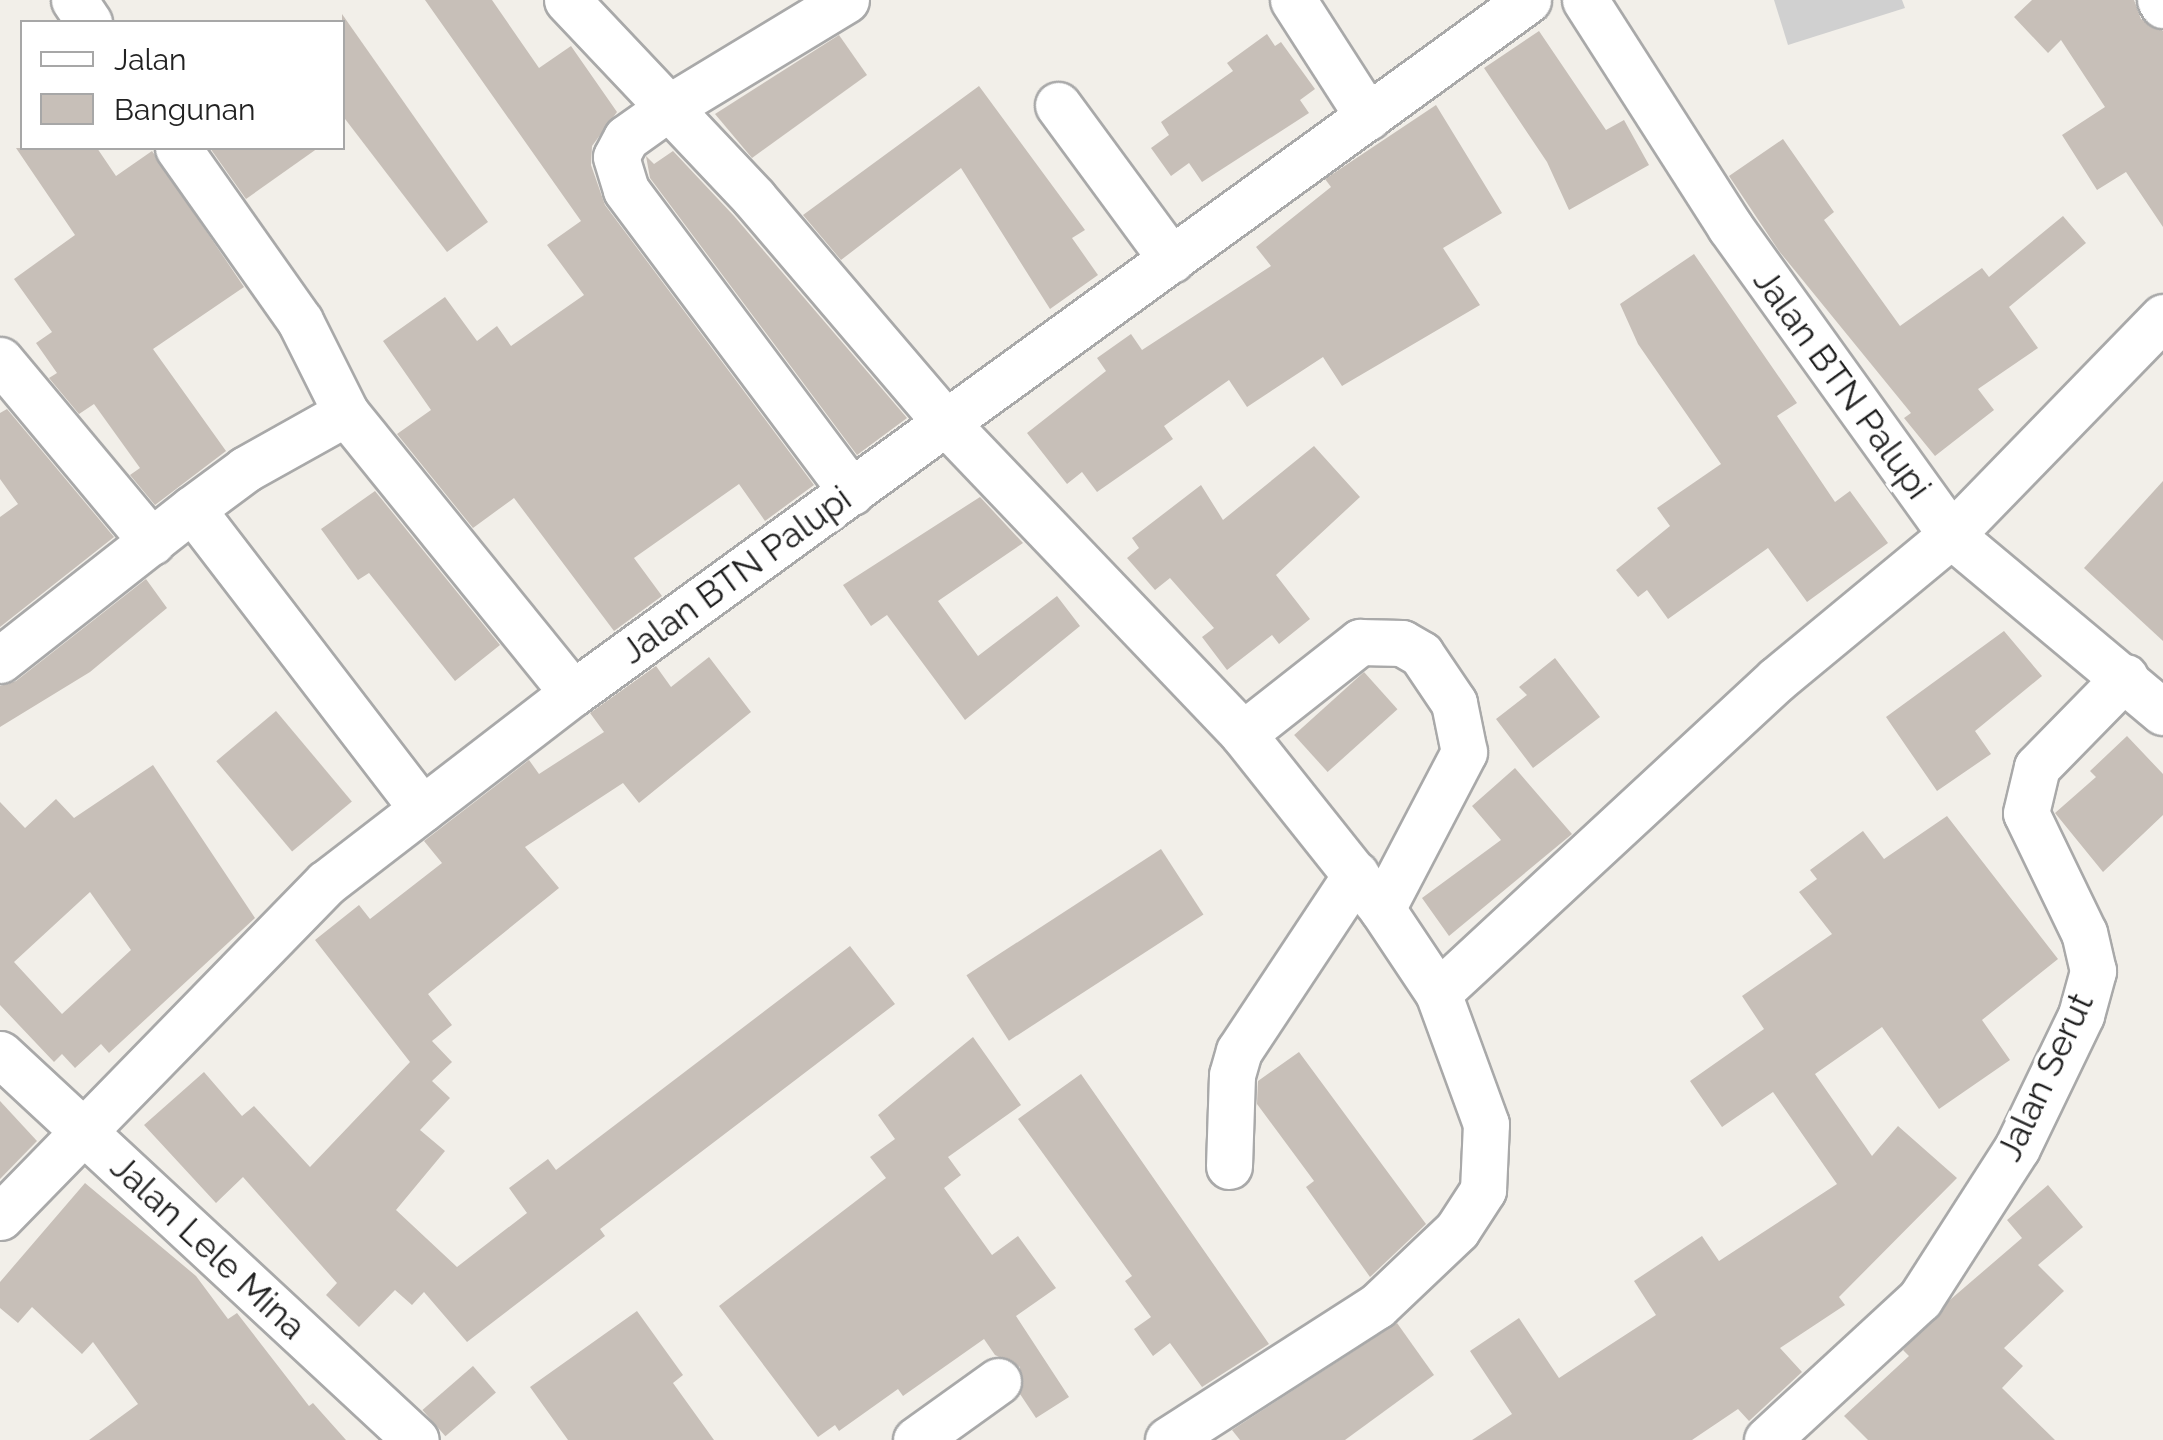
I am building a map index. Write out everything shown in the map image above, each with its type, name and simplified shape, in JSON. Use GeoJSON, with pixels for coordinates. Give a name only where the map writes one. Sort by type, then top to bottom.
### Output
{"type":"FeatureCollection","features":[{"type":"Feature","properties":{"kind":"street"},"geometry":{"type":"LineString","coordinates":[[567,0],[671,106],[946,424],[1243,734],[1369,892],[1438,994],[1486,1124],[1482,1190],[1457,1230],[1377,1306],[1168,1440]]}},
{"type":"Feature","properties":{"kind":"street"},"geometry":{"type":"LineString","coordinates":[[846,0],[671,106],[626,138],[616,157],[618,174],[852,492]]}},
{"type":"Feature","properties":{"kind":"street"},"geometry":{"type":"LineString","coordinates":[[1293,0],[1368,116]]}},
{"type":"Feature","properties":{"kind":"street","name":"Jalan BTN Palupi"},"geometry":{"type":"LineString","coordinates":[[0,1217],[326,883],[573,693],[1528,0]]}},
{"type":"Feature","properties":{"kind":"street","name":"Jalan BTN Palupi"},"geometry":{"type":"LineString","coordinates":[[1585,0],[1730,227],[1951,536],[2125,676],[2163,712]]}},
{"type":"Feature","properties":{"kind":"street"},"geometry":{"type":"LineString","coordinates":[[1058,104],[1172,260]]}},
{"type":"Feature","properties":{"kind":"street"},"geometry":{"type":"LineString","coordinates":[[179,150],[300,321],[346,413],[573,693]]}},
{"type":"Feature","properties":{"kind":"street"},"geometry":{"type":"LineString","coordinates":[[1438,994],[1777,679],[1951,536],[2162,320]]}},
{"type":"Feature","properties":{"kind":"street"},"geometry":{"type":"LineString","coordinates":[[0,360],[152,542]]}},
{"type":"Feature","properties":{"kind":"street"},"geometry":{"type":"LineString","coordinates":[[0,660],[246,469],[346,413]]}},
{"type":"Feature","properties":{"kind":"street"},"geometry":{"type":"LineString","coordinates":[[192,509],[422,809]]}},
{"type":"Feature","properties":{"kind":"street"},"geometry":{"type":"LineString","coordinates":[[1229,1166],[1232,1076],[1239,1051],[1369,892],[1464,752],[1454,703],[1421,654],[1402,643],[1360,642],[1243,734]]}},
{"type":"Feature","properties":{"kind":"street","name":"Jalan Serut"},"geometry":{"type":"LineString","coordinates":[[1767,1440],[1920,1299],[2017,1148],[2081,1015],[2093,971],[2084,932],[2026,814],[2036,767],[2125,676]]}},
{"type":"Feature","properties":{"kind":"street","name":"Jalan Lele Mina"},"geometry":{"type":"LineString","coordinates":[[0,1054],[416,1440]]}},
{"type":"Feature","properties":{"kind":"street"},"geometry":{"type":"LineString","coordinates":[[916,1440],[998,1381]]}},
{"type":"Feature","properties":{"kind":"shaded area"},"geometry":{"type":"Polygon","coordinates":[[[1774,0],[1902,0],[1905,8],[1788,45],[1774,0]]]}},
{"type":"Feature","properties":{"kind":"building"},"geometry":{"type":"Polygon","coordinates":[[[425,0],[492,0],[539,68],[571,46],[617,112],[592,146],[591,165],[605,205],[814,485],[765,521],[739,484],[634,558],[662,596],[614,631],[514,498],[473,528],[397,434],[431,410],[383,341],[445,297],[477,341],[497,326],[511,346],[584,295],[547,245],[581,221],[425,0]]]}},
{"type":"Feature","properties":{"kind":"building"},"geometry":{"type":"Polygon","coordinates":[[[2032,0],[2134,0],[2141,19],[2163,31],[2163,227],[2126,172],[2097,190],[2062,135],[2105,107],[2061,40],[2048,53],[2014,17],[2032,0]]]}},
{"type":"Feature","properties":{"kind":"building"},"geometry":{"type":"Polygon","coordinates":[[[342,14],[488,222],[447,252],[345,119],[342,14]]]}},
{"type":"Feature","properties":{"kind":"building"},"geometry":{"type":"Polygon","coordinates":[[[1539,31],[1606,130],[1624,120],[1649,165],[1569,210],[1547,162],[1484,68],[1539,31]]]}},
{"type":"Feature","properties":{"kind":"building"},"geometry":{"type":"Polygon","coordinates":[[[1267,34],[1275,46],[1281,42],[1315,89],[1300,100],[1309,113],[1202,182],[1189,163],[1171,176],[1151,148],[1169,135],[1161,122],[1233,71],[1227,63],[1267,34]]]}},
{"type":"Feature","properties":{"kind":"building"},"geometry":{"type":"Polygon","coordinates":[[[839,35],[867,75],[752,158],[715,114],[839,35]]]}},
{"type":"Feature","properties":{"kind":"building"},"geometry":{"type":"Polygon","coordinates":[[[979,86],[1085,230],[1072,238],[1098,275],[1050,309],[961,168],[841,260],[803,215],[979,86]]]}},
{"type":"Feature","properties":{"kind":"building"},"geometry":{"type":"Polygon","coordinates":[[[1436,105],[1502,213],[1443,248],[1480,305],[1342,386],[1323,357],[1247,407],[1229,380],[1164,426],[1173,439],[1097,492],[1082,472],[1067,484],[1027,433],[1106,371],[1097,358],[1131,334],[1142,350],[1271,266],[1256,247],[1331,187],[1325,179],[1436,105]]]}},
{"type":"Feature","properties":{"kind":"building"},"geometry":{"type":"Polygon","coordinates":[[[1783,139],[1834,212],[1824,220],[1900,326],[1982,268],[1989,277],[2063,216],[2086,243],[2009,307],[2038,348],[1978,389],[1994,410],[1935,456],[1904,418],[1911,413],[1779,251],[1729,176],[1783,139]]]}},
{"type":"Feature","properties":{"kind":"building"},"geometry":{"type":"Polygon","coordinates":[[[16,148],[98,150],[116,176],[152,151],[244,287],[153,349],[226,451],[155,505],[130,475],[140,468],[94,404],[79,414],[49,378],[57,373],[36,343],[52,332],[14,279],[75,235],[16,148]]]}},
{"type":"Feature","properties":{"kind":"building"},"geometry":{"type":"Polygon","coordinates":[[[211,150],[315,150],[246,199],[211,150]]]}},
{"type":"Feature","properties":{"kind":"building"},"geometry":{"type":"Polygon","coordinates":[[[673,151],[734,216],[907,418],[857,455],[650,178],[646,156],[654,164],[673,151]]]}},
{"type":"Feature","properties":{"kind":"building"},"geometry":{"type":"Polygon","coordinates":[[[1694,254],[1797,403],[1777,416],[1835,502],[1850,491],[1888,543],[1807,602],[1768,548],[1668,619],[1647,590],[1638,597],[1616,570],[1670,526],[1657,508],[1721,464],[1638,344],[1620,304],[1694,254]]]}},
{"type":"Feature","properties":{"kind":"building"},"geometry":{"type":"Polygon","coordinates":[[[7,409],[114,537],[0,627],[0,517],[18,504],[0,479],[0,413],[7,409]]]}},
{"type":"Feature","properties":{"kind":"building"},"geometry":{"type":"Polygon","coordinates":[[[1314,446],[1360,497],[1276,575],[1310,619],[1279,644],[1272,635],[1227,670],[1202,637],[1214,628],[1170,578],[1155,590],[1127,558],[1139,548],[1132,538],[1201,485],[1223,520],[1314,446]]]}},
{"type":"Feature","properties":{"kind":"building"},"geometry":{"type":"Polygon","coordinates":[[[2163,481],[2163,641],[2084,568],[2163,481]]]}},
{"type":"Feature","properties":{"kind":"building"},"geometry":{"type":"Polygon","coordinates":[[[375,491],[500,645],[455,681],[369,573],[358,580],[321,529],[375,491]]]}},
{"type":"Feature","properties":{"kind":"building"},"geometry":{"type":"Polygon","coordinates":[[[980,497],[1023,543],[938,601],[978,656],[1057,596],[1080,626],[965,720],[887,615],[871,626],[843,585],[980,497]]]}},
{"type":"Feature","properties":{"kind":"building"},"geometry":{"type":"Polygon","coordinates":[[[146,579],[167,608],[90,672],[0,727],[0,686],[16,681],[146,579]]]}},
{"type":"Feature","properties":{"kind":"building"},"geometry":{"type":"Polygon","coordinates":[[[2004,631],[2042,676],[1975,731],[1991,754],[1937,791],[1886,717],[2004,631]]]}},
{"type":"Feature","properties":{"kind":"building"},"geometry":{"type":"Polygon","coordinates":[[[709,657],[751,712],[639,803],[623,783],[525,847],[559,888],[428,994],[452,1025],[432,1041],[452,1062],[432,1081],[450,1098],[420,1130],[445,1151],[396,1210],[457,1267],[527,1213],[509,1188],[548,1159],[556,1170],[850,946],[895,1004],[600,1229],[605,1236],[467,1342],[424,1292],[412,1305],[395,1290],[359,1327],[326,1295],[337,1283],[243,1177],[216,1203],[144,1125],[204,1072],[242,1116],[254,1106],[310,1167],[410,1062],[315,940],[359,905],[370,919],[442,863],[424,841],[529,760],[539,774],[604,732],[590,713],[656,666],[671,687],[709,657]]]}},
{"type":"Feature","properties":{"kind":"building"},"geometry":{"type":"Polygon","coordinates":[[[1555,658],[1600,717],[1533,768],[1496,719],[1527,695],[1519,687],[1555,658]]]}},
{"type":"Feature","properties":{"kind":"building"},"geometry":{"type":"Polygon","coordinates":[[[1364,672],[1397,709],[1328,772],[1294,735],[1364,672]]]}},
{"type":"Feature","properties":{"kind":"building"},"geometry":{"type":"Polygon","coordinates":[[[276,711],[352,801],[292,852],[216,761],[276,711]]]}},
{"type":"Feature","properties":{"kind":"building"},"geometry":{"type":"Polygon","coordinates":[[[2127,736],[2163,774],[2163,815],[2103,872],[2055,813],[2096,777],[2090,771],[2127,736]]]}},
{"type":"Feature","properties":{"kind":"building"},"geometry":{"type":"Polygon","coordinates":[[[153,765],[255,918],[109,1053],[101,1044],[75,1068],[62,1054],[54,1062],[0,1005],[0,802],[25,828],[56,799],[74,818],[153,765]],[[90,892],[14,962],[62,1014],[131,950],[90,892]]]}},
{"type":"Feature","properties":{"kind":"building"},"geometry":{"type":"Polygon","coordinates":[[[1515,768],[1572,834],[1449,936],[1422,898],[1501,840],[1472,806],[1515,768]]]}},
{"type":"Feature","properties":{"kind":"building"},"geometry":{"type":"Polygon","coordinates":[[[1947,816],[2058,959],[1982,1020],[2010,1060],[1939,1109],[1882,1027],[1815,1074],[1872,1156],[1898,1126],[1957,1178],[1839,1297],[1845,1305],[1780,1348],[1802,1372],[1749,1421],[1738,1409],[1692,1440],[1472,1440],[1512,1414],[1470,1351],[1519,1318],[1559,1378],[1656,1315],[1634,1281],[1702,1236],[1719,1261],[1837,1184],[1773,1092],[1722,1127],[1690,1081],[1764,1029],[1742,996],[1832,934],[1799,892],[1817,879],[1810,870],[1863,831],[1884,859],[1947,816]]]}},
{"type":"Feature","properties":{"kind":"building"},"geometry":{"type":"Polygon","coordinates":[[[1161,849],[1203,914],[1009,1041],[966,975],[1161,849]]]}},
{"type":"Feature","properties":{"kind":"building"},"geometry":{"type":"Polygon","coordinates":[[[973,1037],[1021,1105],[948,1157],[961,1175],[944,1188],[992,1255],[1018,1236],[1056,1288],[1016,1316],[1069,1397],[1036,1418],[1020,1394],[1020,1367],[995,1355],[984,1339],[903,1396],[898,1389],[839,1431],[835,1425],[818,1437],[719,1306],[886,1178],[870,1157],[895,1139],[878,1115],[973,1037]]]}},
{"type":"Feature","properties":{"kind":"building"},"geometry":{"type":"Polygon","coordinates":[[[1299,1052],[1426,1224],[1370,1277],[1306,1187],[1314,1181],[1257,1104],[1258,1081],[1299,1052]]]}},
{"type":"Feature","properties":{"kind":"building"},"geometry":{"type":"Polygon","coordinates":[[[1081,1074],[1269,1344],[1202,1387],[1170,1343],[1153,1356],[1134,1329],[1151,1317],[1125,1281],[1132,1276],[1018,1119],[1081,1074]]]}},
{"type":"Feature","properties":{"kind":"building"},"geometry":{"type":"Polygon","coordinates":[[[0,1101],[37,1141],[0,1179],[0,1101]]]}},
{"type":"Feature","properties":{"kind":"building"},"geometry":{"type":"Polygon","coordinates":[[[85,1183],[196,1276],[228,1319],[237,1313],[309,1406],[313,1403],[346,1440],[89,1440],[138,1404],[93,1342],[82,1354],[32,1307],[18,1323],[0,1308],[0,1282],[85,1183]]]}},
{"type":"Feature","properties":{"kind":"building"},"geometry":{"type":"Polygon","coordinates":[[[2048,1185],[2083,1227],[2038,1265],[2064,1291],[2004,1348],[2023,1366],[2002,1388],[2055,1440],[1868,1440],[1844,1416],[1909,1356],[1903,1350],[1951,1299],[2022,1238],[2007,1220],[2048,1185]]]}},
{"type":"Feature","properties":{"kind":"building"},"geometry":{"type":"Polygon","coordinates":[[[637,1311],[683,1375],[673,1383],[714,1440],[568,1440],[530,1387],[637,1311]]]}},
{"type":"Feature","properties":{"kind":"building"},"geometry":{"type":"Polygon","coordinates":[[[1397,1323],[1434,1375],[1345,1440],[1240,1440],[1232,1430],[1397,1323]]]}},
{"type":"Feature","properties":{"kind":"building"},"geometry":{"type":"Polygon","coordinates":[[[473,1366],[496,1392],[445,1436],[422,1410],[473,1366]]]}}]}
